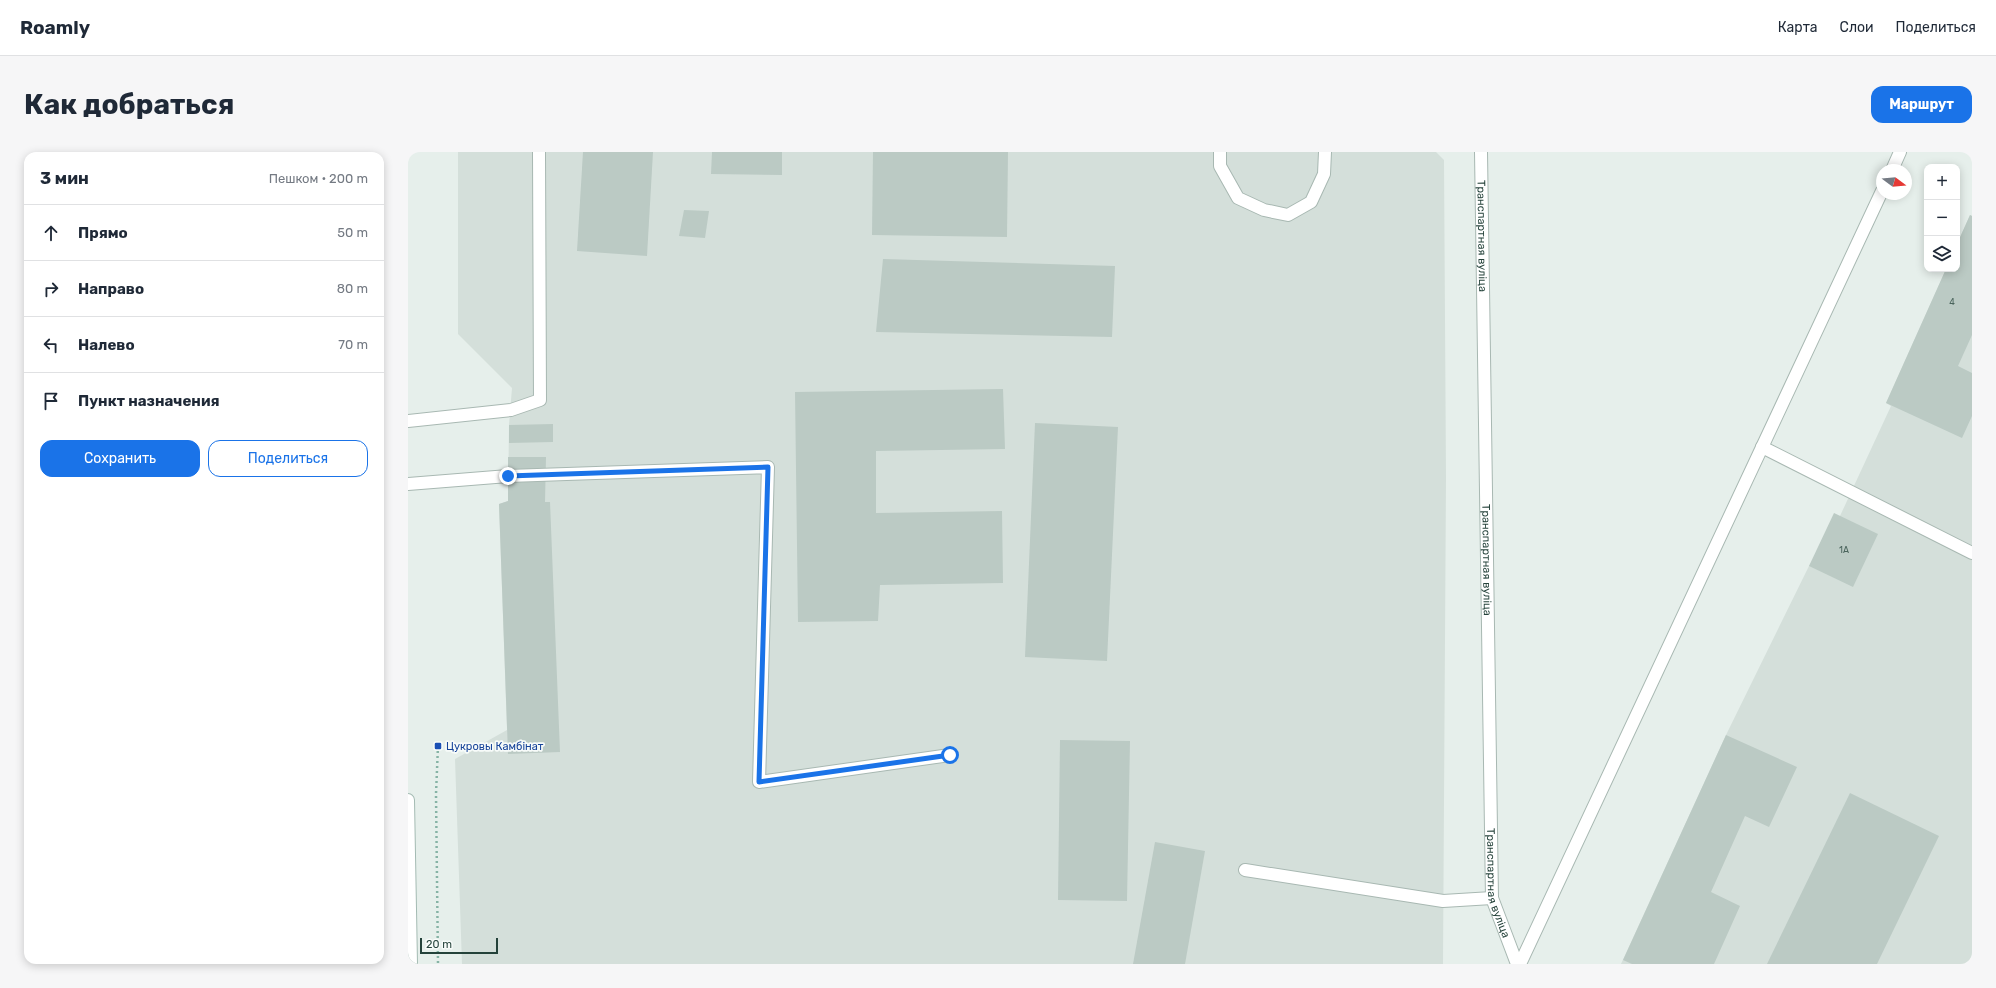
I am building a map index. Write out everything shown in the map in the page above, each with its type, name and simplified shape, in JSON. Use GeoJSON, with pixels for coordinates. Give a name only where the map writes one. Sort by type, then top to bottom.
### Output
{"type":"FeatureCollection","features":[{"type":"Feature","properties":{"kind":"street"},"geometry":{"type":"LineString","coordinates":[[408,422],[511,410],[540,400],[539,152]]}},
{"type":"Feature","properties":{"kind":"street"},"geometry":{"type":"LineString","coordinates":[[1220,152],[1220,166],[1238,198],[1264,210],[1288,215],[1311,202],[1324,174],[1325,152]]}},
{"type":"Feature","properties":{"kind":"street","name":"Транспартная вуліца"},"geometry":{"type":"LineString","coordinates":[[1481,152],[1492,898],[1518,964]]}},
{"type":"Feature","properties":{"kind":"street"},"geometry":{"type":"LineString","coordinates":[[1895,164],[1900,152]]}},
{"type":"Feature","properties":{"kind":"street"},"geometry":{"type":"LineString","coordinates":[[1518,964],[1878,200]]}},
{"type":"Feature","properties":{"kind":"street"},"geometry":{"type":"LineString","coordinates":[[1762,447],[1972,553]]}},
{"type":"Feature","properties":{"kind":"street"},"geometry":{"type":"LineString","coordinates":[[408,484],[508,476],[768,467],[759,782],[950,755]]}},
{"type":"Feature","properties":{"kind":"street"},"geometry":{"type":"LineString","coordinates":[[408,800],[411,964]]}},
{"type":"Feature","properties":{"kind":"street"},"geometry":{"type":"LineString","coordinates":[[1245,870],[1444,902],[1492,898]]}},
{"type":"Feature","properties":{"kind":"path"},"geometry":{"type":"LineString","coordinates":[[438,746],[436,794],[438,964]]}},
{"type":"Feature","properties":{"kind":"shaded area"},"geometry":{"type":"Polygon","coordinates":[[[458,152],[1436,152],[1444,160],[1446,478],[1443,964],[462,964],[455,759],[507,730],[499,504],[508,501],[509,425],[512,388],[458,334],[458,152]]]}},
{"type":"Feature","properties":{"kind":"shaded area"},"geometry":{"type":"Polygon","coordinates":[[[1970,215],[1972,216],[1972,964],[1621,964],[1726,735],[1809,566],[1840,516],[1891,406],[1886,403],[1945,272],[1960,272],[1960,237],[1970,215]]]}},
{"type":"Feature","properties":{"kind":"building"},"geometry":{"type":"Polygon","coordinates":[[[583,152],[653,152],[647,256],[577,251],[583,152]]]}},
{"type":"Feature","properties":{"kind":"building"},"geometry":{"type":"Polygon","coordinates":[[[712,152],[782,152],[782,175],[711,174],[712,152]]]}},
{"type":"Feature","properties":{"kind":"building"},"geometry":{"type":"Polygon","coordinates":[[[873,152],[1008,152],[1007,237],[872,235],[873,152]]]}},
{"type":"Feature","properties":{"kind":"building"},"geometry":{"type":"Polygon","coordinates":[[[684,210],[709,211],[705,238],[679,236],[684,210]]]}},
{"type":"Feature","properties":{"kind":"building"},"geometry":{"type":"Polygon","coordinates":[[[1970,215],[1972,216],[1972,335],[1958,366],[1972,373],[1972,416],[1962,438],[1886,403],[1945,272],[1960,272],[1960,237],[1970,215]]]}},
{"type":"Feature","properties":{"kind":"building"},"geometry":{"type":"Polygon","coordinates":[[[883,259],[1115,266],[1112,337],[876,332],[883,259]]]}},
{"type":"Feature","properties":{"kind":"building"},"geometry":{"type":"Polygon","coordinates":[[[1003,389],[1005,449],[876,451],[876,513],[1002,511],[1003,583],[880,585],[878,621],[798,622],[795,392],[1003,389]]]}},
{"type":"Feature","properties":{"kind":"building"},"geometry":{"type":"Polygon","coordinates":[[[1035,423],[1118,427],[1107,661],[1025,657],[1035,423]]]}},
{"type":"Feature","properties":{"kind":"building"},"geometry":{"type":"Polygon","coordinates":[[[553,424],[553,442],[509,443],[509,425],[553,424]]]}},
{"type":"Feature","properties":{"kind":"building"},"geometry":{"type":"Polygon","coordinates":[[[508,457],[546,457],[545,502],[550,502],[560,752],[508,754],[499,504],[508,501],[508,457]]]}},
{"type":"Feature","properties":{"kind":"building"},"geometry":{"type":"Polygon","coordinates":[[[1834,513],[1878,534],[1853,587],[1809,566],[1834,513]]]}},
{"type":"Feature","properties":{"kind":"building"},"geometry":{"type":"Polygon","coordinates":[[[1726,735],[1797,767],[1769,827],[1745,816],[1711,892],[1740,906],[1714,964],[1632,964],[1623,960],[1726,735]]]}},
{"type":"Feature","properties":{"kind":"building"},"geometry":{"type":"Polygon","coordinates":[[[1060,740],[1130,741],[1127,901],[1058,900],[1060,740]]]}},
{"type":"Feature","properties":{"kind":"building"},"geometry":{"type":"Polygon","coordinates":[[[1850,793],[1939,836],[1877,964],[1767,964],[1850,793]]]}},
{"type":"Feature","properties":{"kind":"building"},"geometry":{"type":"Polygon","coordinates":[[[1155,842],[1205,851],[1185,964],[1133,964],[1155,842]]]}},
{"type":"Feature","properties":{"kind":"place","name":"Цукровы Камбінат"},"geometry":{"type":"Point","coordinates":[438,746]}},
{"type":"Feature","properties":{"kind":"route"},"geometry":{"type":"LineString","coordinates":[[508,476],[768,467],[759,782],[950,755]]}}]}
